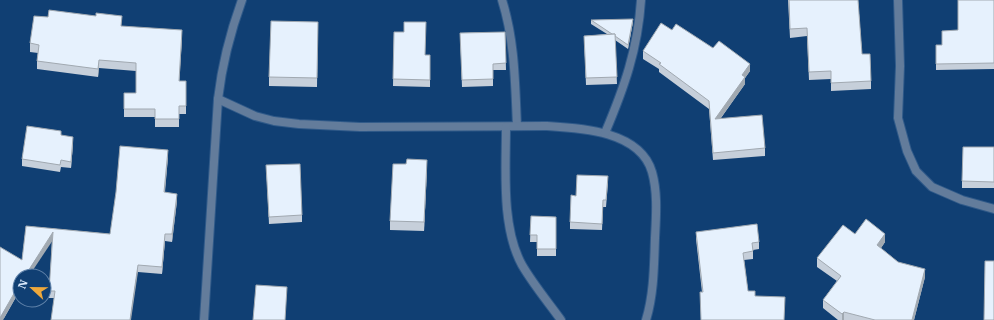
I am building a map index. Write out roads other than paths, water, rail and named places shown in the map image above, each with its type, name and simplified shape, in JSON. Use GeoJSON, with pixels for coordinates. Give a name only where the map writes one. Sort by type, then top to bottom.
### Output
{"type":"FeatureCollection","features":[{"type":"Feature","properties":{"kind":"street"},"geometry":{"type":"LineString","coordinates":[[204,320],[218,99],[222,68],[232,28],[242,0]]}},
{"type":"Feature","properties":{"kind":"street"},"geometry":{"type":"LineString","coordinates":[[502,0],[509,23],[515,65],[517,126]]}},
{"type":"Feature","properties":{"kind":"street"},"geometry":{"type":"LineString","coordinates":[[605,133],[624,88],[639,25],[641,0]]}},
{"type":"Feature","properties":{"kind":"street"},"geometry":{"type":"LineString","coordinates":[[898,0],[900,66],[898,118],[906,151],[916,170],[932,186],[962,200],[994,209]]}},
{"type":"Feature","properties":{"kind":"street"},"geometry":{"type":"LineString","coordinates":[[218,99],[255,116],[274,121],[360,127],[517,126],[575,128],[605,133],[627,143],[640,152],[651,170],[655,185],[656,221],[654,269],[651,301],[646,320]]}},
{"type":"Feature","properties":{"kind":"street"},"geometry":{"type":"LineString","coordinates":[[506,127],[507,209],[512,239],[522,264],[561,320]]}}]}
